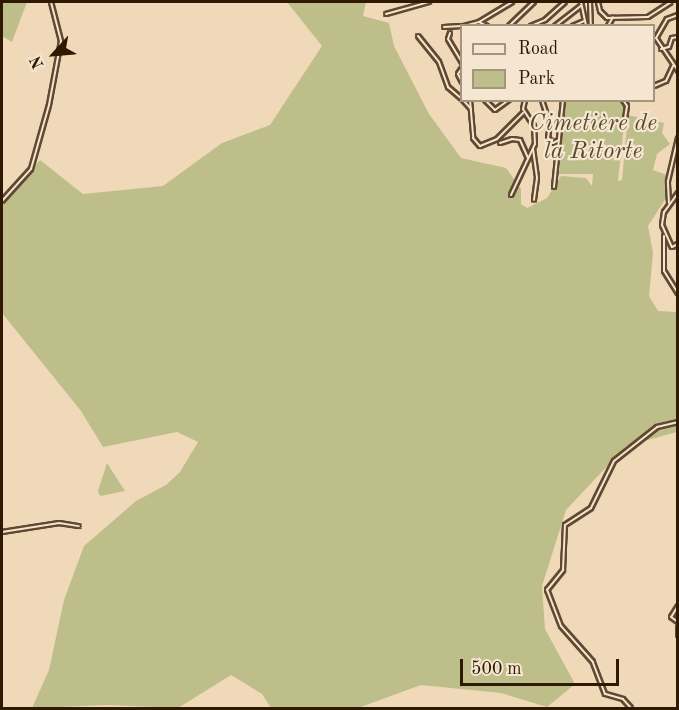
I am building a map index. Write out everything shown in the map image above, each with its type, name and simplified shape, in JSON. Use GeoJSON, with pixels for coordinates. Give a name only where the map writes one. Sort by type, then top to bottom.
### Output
{"type":"FeatureCollection","features":[{"type":"Feature","properties":{"kind":"street"},"geometry":{"type":"LineString","coordinates":[[2,201],[31,169],[44,128],[61,41],[51,2]]}},
{"type":"Feature","properties":{"kind":"street"},"geometry":{"type":"LineString","coordinates":[[386,14],[429,2]]}},
{"type":"Feature","properties":{"kind":"street"},"geometry":{"type":"LineString","coordinates":[[472,24],[480,22],[512,2]]}},
{"type":"Feature","properties":{"kind":"street"},"geometry":{"type":"LineString","coordinates":[[511,24],[534,2]]}},
{"type":"Feature","properties":{"kind":"street"},"geometry":{"type":"LineString","coordinates":[[536,24],[545,20],[565,2]]}},
{"type":"Feature","properties":{"kind":"street"},"geometry":{"type":"LineString","coordinates":[[581,2],[585,24]]}},
{"type":"Feature","properties":{"kind":"street"},"geometry":{"type":"LineString","coordinates":[[590,2],[591,24]]}},
{"type":"Feature","properties":{"kind":"street"},"geometry":{"type":"LineString","coordinates":[[598,2],[603,16],[648,17],[671,2]]}},
{"type":"Feature","properties":{"kind":"street"},"geometry":{"type":"LineString","coordinates":[[558,24],[581,6]]}},
{"type":"Feature","properties":{"kind":"street"},"geometry":{"type":"LineString","coordinates":[[678,15],[667,19],[658,32],[661,49],[678,71]]}},
{"type":"Feature","properties":{"kind":"street"},"geometry":{"type":"LineString","coordinates":[[609,24],[613,16]]}},
{"type":"Feature","properties":{"kind":"street"},"geometry":{"type":"LineString","coordinates":[[577,24],[584,21]]}},
{"type":"Feature","properties":{"kind":"street"},"geometry":{"type":"LineString","coordinates":[[480,22],[484,24]]}},
{"type":"Feature","properties":{"kind":"street"},"geometry":{"type":"LineString","coordinates":[[444,27],[460,26]]}},
{"type":"Feature","properties":{"kind":"street"},"geometry":{"type":"LineString","coordinates":[[450,33],[448,39],[460,59]]}},
{"type":"Feature","properties":{"kind":"street"},"geometry":{"type":"LineString","coordinates":[[418,36],[441,64],[448,87],[460,98]]}},
{"type":"Feature","properties":{"kind":"street"},"geometry":{"type":"LineString","coordinates":[[661,49],[669,47],[672,38],[678,36]]}},
{"type":"Feature","properties":{"kind":"street"},"geometry":{"type":"LineString","coordinates":[[655,86],[666,81],[673,66]]}},
{"type":"Feature","properties":{"kind":"street"},"geometry":{"type":"LineString","coordinates":[[464,102],[471,110]]}},
{"type":"Feature","properties":{"kind":"street"},"geometry":{"type":"LineString","coordinates":[[470,102],[474,138],[480,146],[497,139],[524,112],[525,102]]}},
{"type":"Feature","properties":{"kind":"street"},"geometry":{"type":"LineString","coordinates":[[487,102],[495,110],[506,102]]}},
{"type":"Feature","properties":{"kind":"street"},"geometry":{"type":"LineString","coordinates":[[543,102],[550,124],[548,138],[554,143],[559,140]]}},
{"type":"Feature","properties":{"kind":"street"},"geometry":{"type":"LineString","coordinates":[[554,187],[563,102]]}},
{"type":"Feature","properties":{"kind":"street"},"geometry":{"type":"LineString","coordinates":[[624,102],[627,106],[625,119]]}},
{"type":"Feature","properties":{"kind":"street"},"geometry":{"type":"LineString","coordinates":[[524,112],[534,126],[533,148],[537,178],[534,200]]}},
{"type":"Feature","properties":{"kind":"street"},"geometry":{"type":"LineString","coordinates":[[669,203],[668,181],[678,138]]}},
{"type":"Feature","properties":{"kind":"street"},"geometry":{"type":"LineString","coordinates":[[500,143],[512,139],[520,141],[528,158]]}},
{"type":"Feature","properties":{"kind":"street"},"geometry":{"type":"LineString","coordinates":[[511,195],[533,148]]}},
{"type":"Feature","properties":{"kind":"street"},"geometry":{"type":"LineString","coordinates":[[678,193],[669,203],[662,218],[664,272],[678,293]]}},
{"type":"Feature","properties":{"kind":"street"},"geometry":{"type":"LineString","coordinates":[[664,236],[673,248],[678,244]]}},
{"type":"Feature","properties":{"kind":"street"},"geometry":{"type":"LineString","coordinates":[[631,708],[623,699],[605,694],[593,662],[561,626],[547,590],[563,570],[565,525],[591,508],[614,461],[657,427],[678,422]]}},
{"type":"Feature","properties":{"kind":"street"},"geometry":{"type":"LineString","coordinates":[[2,532],[59,523],[79,526]]}},
{"type":"Feature","properties":{"kind":"street"},"geometry":{"type":"LineString","coordinates":[[678,606],[671,617],[678,622]]}},
{"type":"Feature","properties":{"kind":"street"},"geometry":{"type":"LineString","coordinates":[[678,628],[678,635]]}},
{"type":"Feature","properties":{"kind":"green space"},"geometry":{"type":"Polygon","coordinates":[[[2,2],[27,2],[12,42],[2,36],[2,2]]]}},
{"type":"Feature","properties":{"kind":"green space","name":"Cimetière de la Ritorte"},"geometry":{"type":"Polygon","coordinates":[[[287,2],[366,2],[363,16],[389,23],[394,46],[429,114],[461,158],[506,168],[521,189],[521,204],[527,208],[547,198],[561,176],[586,178],[592,186],[593,174],[559,174],[565,102],[624,102],[626,106],[618,181],[622,180],[628,115],[664,123],[662,133],[670,144],[657,154],[653,170],[667,175],[666,198],[648,226],[653,253],[649,296],[658,311],[677,312],[677,432],[626,446],[566,510],[542,586],[545,629],[575,684],[547,707],[501,693],[421,685],[358,708],[271,708],[262,694],[231,675],[178,708],[106,705],[32,708],[49,670],[64,600],[84,546],[136,501],[166,485],[180,472],[198,442],[177,432],[103,447],[81,411],[2,313],[2,203],[40,160],[83,194],[163,186],[222,143],[270,125],[322,46],[287,2]]]}},
{"type":"Feature","properties":{"kind":"green space"},"geometry":{"type":"Polygon","coordinates":[[[107,463],[125,491],[100,496],[98,491],[107,463]]]}}]}
